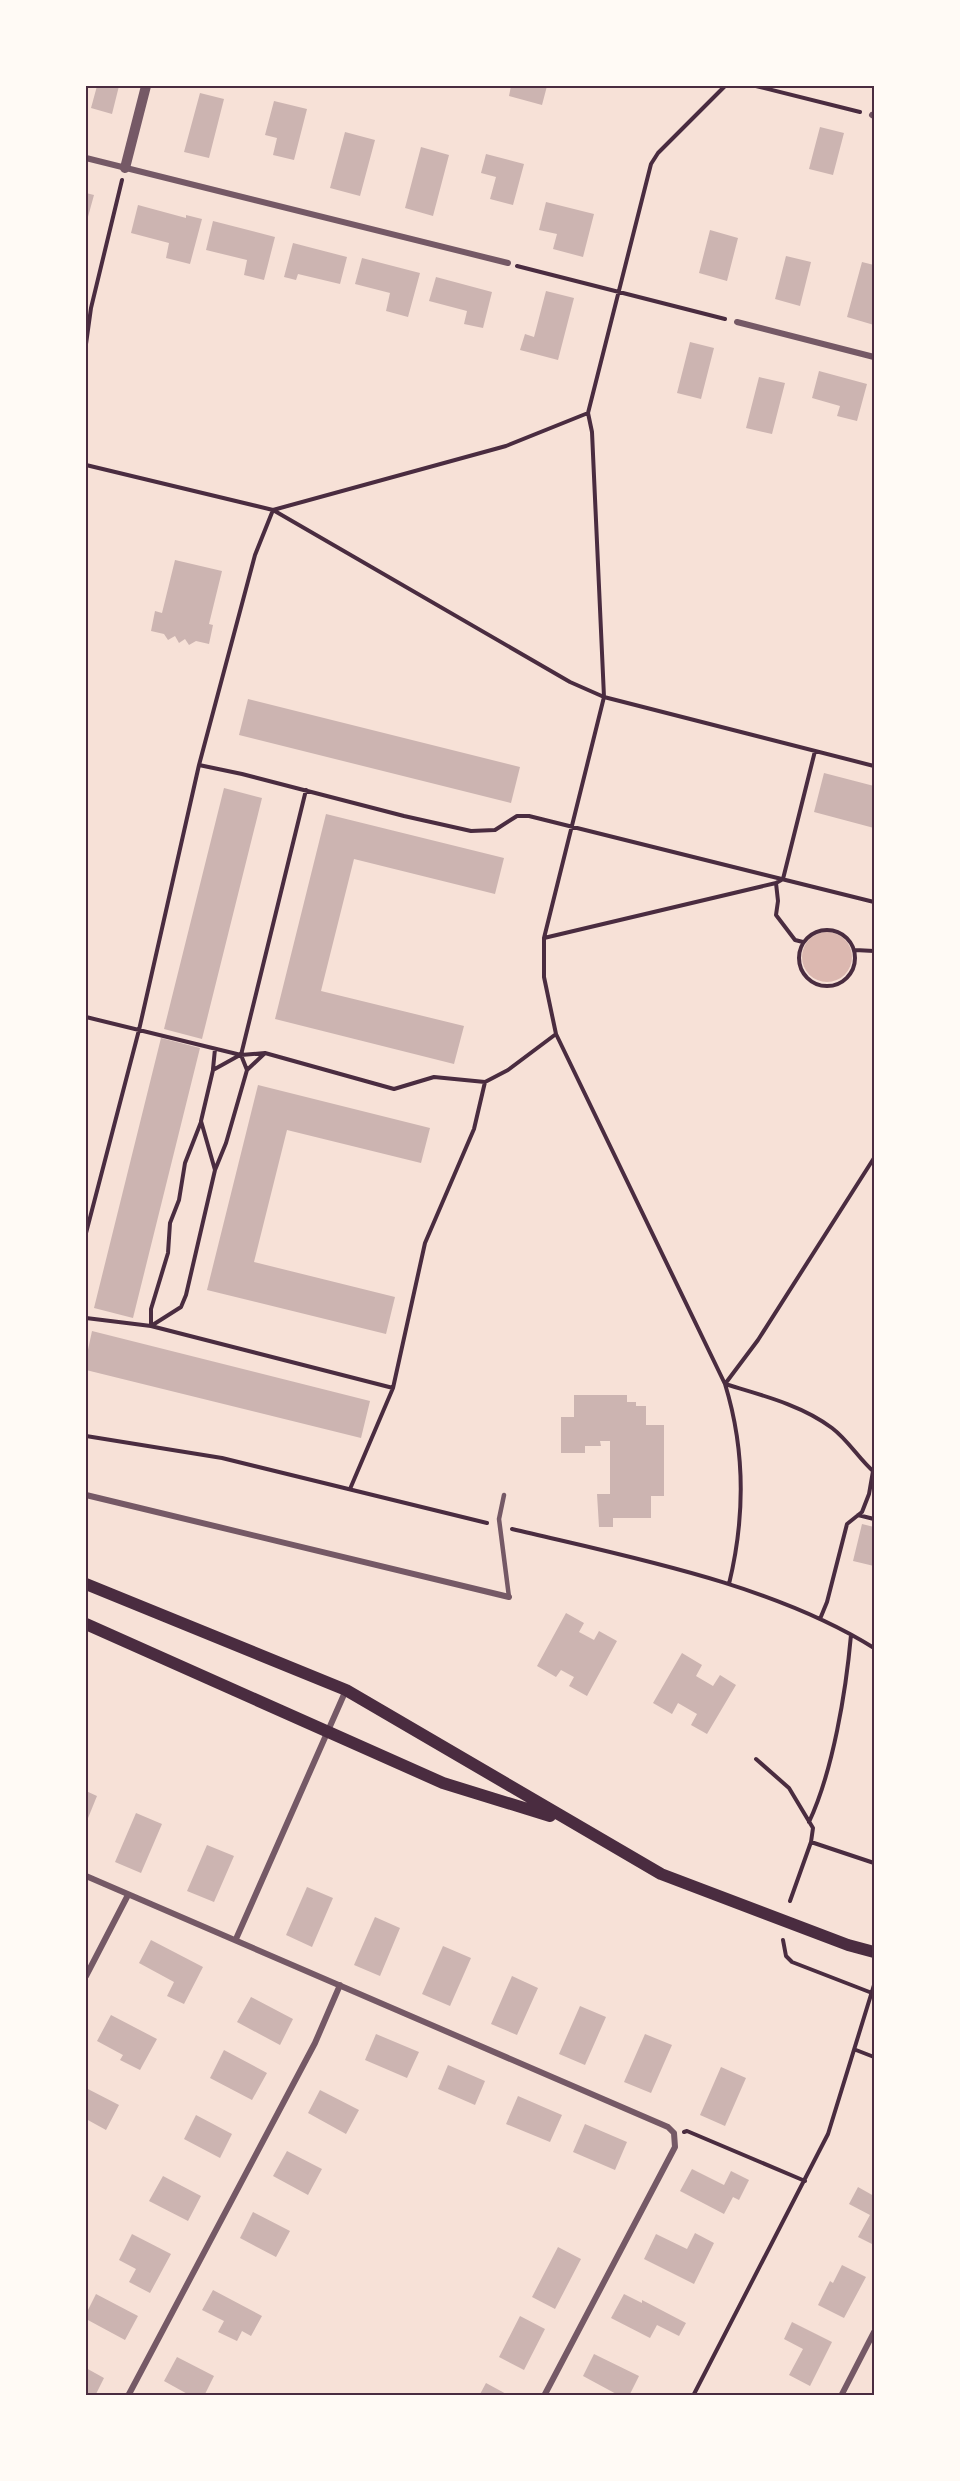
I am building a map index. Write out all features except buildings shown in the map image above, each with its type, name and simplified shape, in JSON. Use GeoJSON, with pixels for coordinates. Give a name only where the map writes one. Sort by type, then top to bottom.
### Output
{"type":"FeatureCollection","features":[{"type":"Feature","properties":{"kind":"main road"},"geometry":{"type":"LineString","coordinates":[[86,1584],[346,1690],[661,1874],[848,1945],[874,1952]]}},
{"type":"Feature","properties":{"kind":"main road"},"geometry":{"type":"LineString","coordinates":[[86,1624],[443,1783],[572,1822]]}},
{"type":"Feature","properties":{"kind":"street"},"geometry":{"type":"LineString","coordinates":[[125,168],[146,86]]}},
{"type":"Feature","properties":{"kind":"street"},"geometry":{"type":"LineString","coordinates":[[86,158],[508,263]]}},
{"type":"Feature","properties":{"kind":"street"},"geometry":{"type":"LineString","coordinates":[[737,322],[874,357]]}},
{"type":"Feature","properties":{"kind":"street"},"geometry":{"type":"LineString","coordinates":[[86,1495],[509,1597]]}},
{"type":"Feature","properties":{"kind":"street"},"geometry":{"type":"LineString","coordinates":[[236,1939],[346,1690]]}},
{"type":"Feature","properties":{"kind":"street"},"geometry":{"type":"LineString","coordinates":[[86,1876],[668,2127],[673,2133],[675,2147],[544,2396]]}},
{"type":"Feature","properties":{"kind":"street"},"geometry":{"type":"LineString","coordinates":[[86,1976],[129,1895]]}},
{"type":"Feature","properties":{"kind":"street"},"geometry":{"type":"LineString","coordinates":[[128,2396],[315,2043],[340,1985]]}},
{"type":"Feature","properties":{"kind":"street"},"geometry":{"type":"LineString","coordinates":[[841,2396],[874,2332]]}},
{"type":"Feature","properties":{"kind":"lane"},"geometry":{"type":"LineString","coordinates":[[504,1495],[500,1526],[509,1597]]}},
{"type":"Feature","properties":{"kind":"path"},"geometry":{"type":"LineString","coordinates":[[725,86],[658,153],[651,164],[588,413],[592,432],[604,697],[544,938],[544,977],[556,1034],[725,1384],[737,1432],[741,1483],[736,1555],[729,1584]]}},
{"type":"Feature","properties":{"kind":"path"},"geometry":{"type":"LineString","coordinates":[[756,86],[873,115]]}},
{"type":"Feature","properties":{"kind":"path"},"geometry":{"type":"LineString","coordinates":[[86,376],[86,344],[91,308],[125,168]]}},
{"type":"Feature","properties":{"kind":"path"},"geometry":{"type":"LineString","coordinates":[[508,263],[737,322]]}},
{"type":"Feature","properties":{"kind":"path"},"geometry":{"type":"LineString","coordinates":[[273,510],[506,446],[588,413]]}},
{"type":"Feature","properties":{"kind":"path"},"geometry":{"type":"LineString","coordinates":[[86,465],[273,510],[570,682],[604,697],[874,766]]}},
{"type":"Feature","properties":{"kind":"path"},"geometry":{"type":"LineString","coordinates":[[86,1233],[139,1030],[199,765],[255,555],[273,510]]}},
{"type":"Feature","properties":{"kind":"path"},"geometry":{"type":"LineString","coordinates":[[544,938],[599,927],[776,883],[783,879],[815,751]]}},
{"type":"Feature","properties":{"kind":"path"},"geometry":{"type":"LineString","coordinates":[[199,765],[471,831],[495,831],[517,816],[530,816],[874,902]]}},
{"type":"Feature","properties":{"kind":"path"},"geometry":{"type":"LineString","coordinates":[[248,1070],[241,1055],[306,790]]}},
{"type":"Feature","properties":{"kind":"path"},"geometry":{"type":"LineString","coordinates":[[776,883],[778,901],[776,915],[795,940],[803,942]]}},
{"type":"Feature","properties":{"kind":"path"},"geometry":{"type":"LineString","coordinates":[[831,929],[842,933],[850,940],[855,950],[855,964],[849,977],[837,985],[823,987],[809,981],[801,969],[798,955],[803,942],[811,934],[821,930],[831,929]]}},
{"type":"Feature","properties":{"kind":"path"},"geometry":{"type":"LineString","coordinates":[[855,950],[874,951]]}},
{"type":"Feature","properties":{"kind":"path"},"geometry":{"type":"LineString","coordinates":[[86,1017],[241,1055],[265,1053],[394,1089],[434,1077],[485,1082],[508,1070],[556,1034]]}},
{"type":"Feature","properties":{"kind":"path"},"geometry":{"type":"LineString","coordinates":[[151,1326],[151,1309],[168,1253],[170,1223],[178,1200],[185,1163],[201,1121],[213,1070],[214,1049]]}},
{"type":"Feature","properties":{"kind":"path"},"geometry":{"type":"LineString","coordinates":[[151,1326],[181,1307],[186,1295],[215,1170],[226,1143],[248,1070],[265,1053]]}},
{"type":"Feature","properties":{"kind":"path"},"geometry":{"type":"LineString","coordinates":[[213,1070],[241,1055]]}},
{"type":"Feature","properties":{"kind":"path"},"geometry":{"type":"LineString","coordinates":[[350,1489],[393,1388],[425,1243],[474,1129],[485,1082]]}},
{"type":"Feature","properties":{"kind":"path"},"geometry":{"type":"LineString","coordinates":[[201,1121],[215,1170]]}},
{"type":"Feature","properties":{"kind":"path"},"geometry":{"type":"LineString","coordinates":[[725,1384],[758,1340],[874,1158]]}},
{"type":"Feature","properties":{"kind":"path"},"geometry":{"type":"LineString","coordinates":[[86,1318],[151,1326],[393,1388]]}},
{"type":"Feature","properties":{"kind":"path"},"geometry":{"type":"LineString","coordinates":[[725,1384],[758,1394],[818,1419],[834,1430],[874,1471],[862,1512],[847,1524],[820,1619]]}},
{"type":"Feature","properties":{"kind":"path"},"geometry":{"type":"LineString","coordinates":[[86,1436],[222,1458],[729,1584],[820,1619],[874,1648]]}},
{"type":"Feature","properties":{"kind":"path"},"geometry":{"type":"LineString","coordinates":[[858,1515],[874,1519]]}},
{"type":"Feature","properties":{"kind":"path"},"geometry":{"type":"LineString","coordinates":[[809,1822],[816,1808],[833,1746],[848,1675],[851,1635]]}},
{"type":"Feature","properties":{"kind":"path"},"geometry":{"type":"LineString","coordinates":[[756,1759],[789,1788],[813,1828],[811,1842],[790,1901]]}},
{"type":"Feature","properties":{"kind":"path"},"geometry":{"type":"LineString","coordinates":[[811,1842],[874,1863]]}},
{"type":"Feature","properties":{"kind":"path"},"geometry":{"type":"LineString","coordinates":[[783,1940],[786,1956],[792,1962],[872,1993]]}},
{"type":"Feature","properties":{"kind":"path"},"geometry":{"type":"LineString","coordinates":[[693,2396],[828,2134],[856,2050],[874,1985]]}},
{"type":"Feature","properties":{"kind":"path"},"geometry":{"type":"LineString","coordinates":[[856,2050],[874,2057]]}},
{"type":"Feature","properties":{"kind":"path"},"geometry":{"type":"LineString","coordinates":[[673,2133],[687,2131],[805,2181]]}},
{"type":"Feature","properties":{"kind":"shaded area"},"geometry":{"type":"Polygon","coordinates":[[[822,932],[832,932],[845,939],[852,952],[852,962],[845,975],[832,982],[822,982],[813,978],[806,971],[802,962],[802,952],[806,943],[813,936],[822,932]]]}}]}
